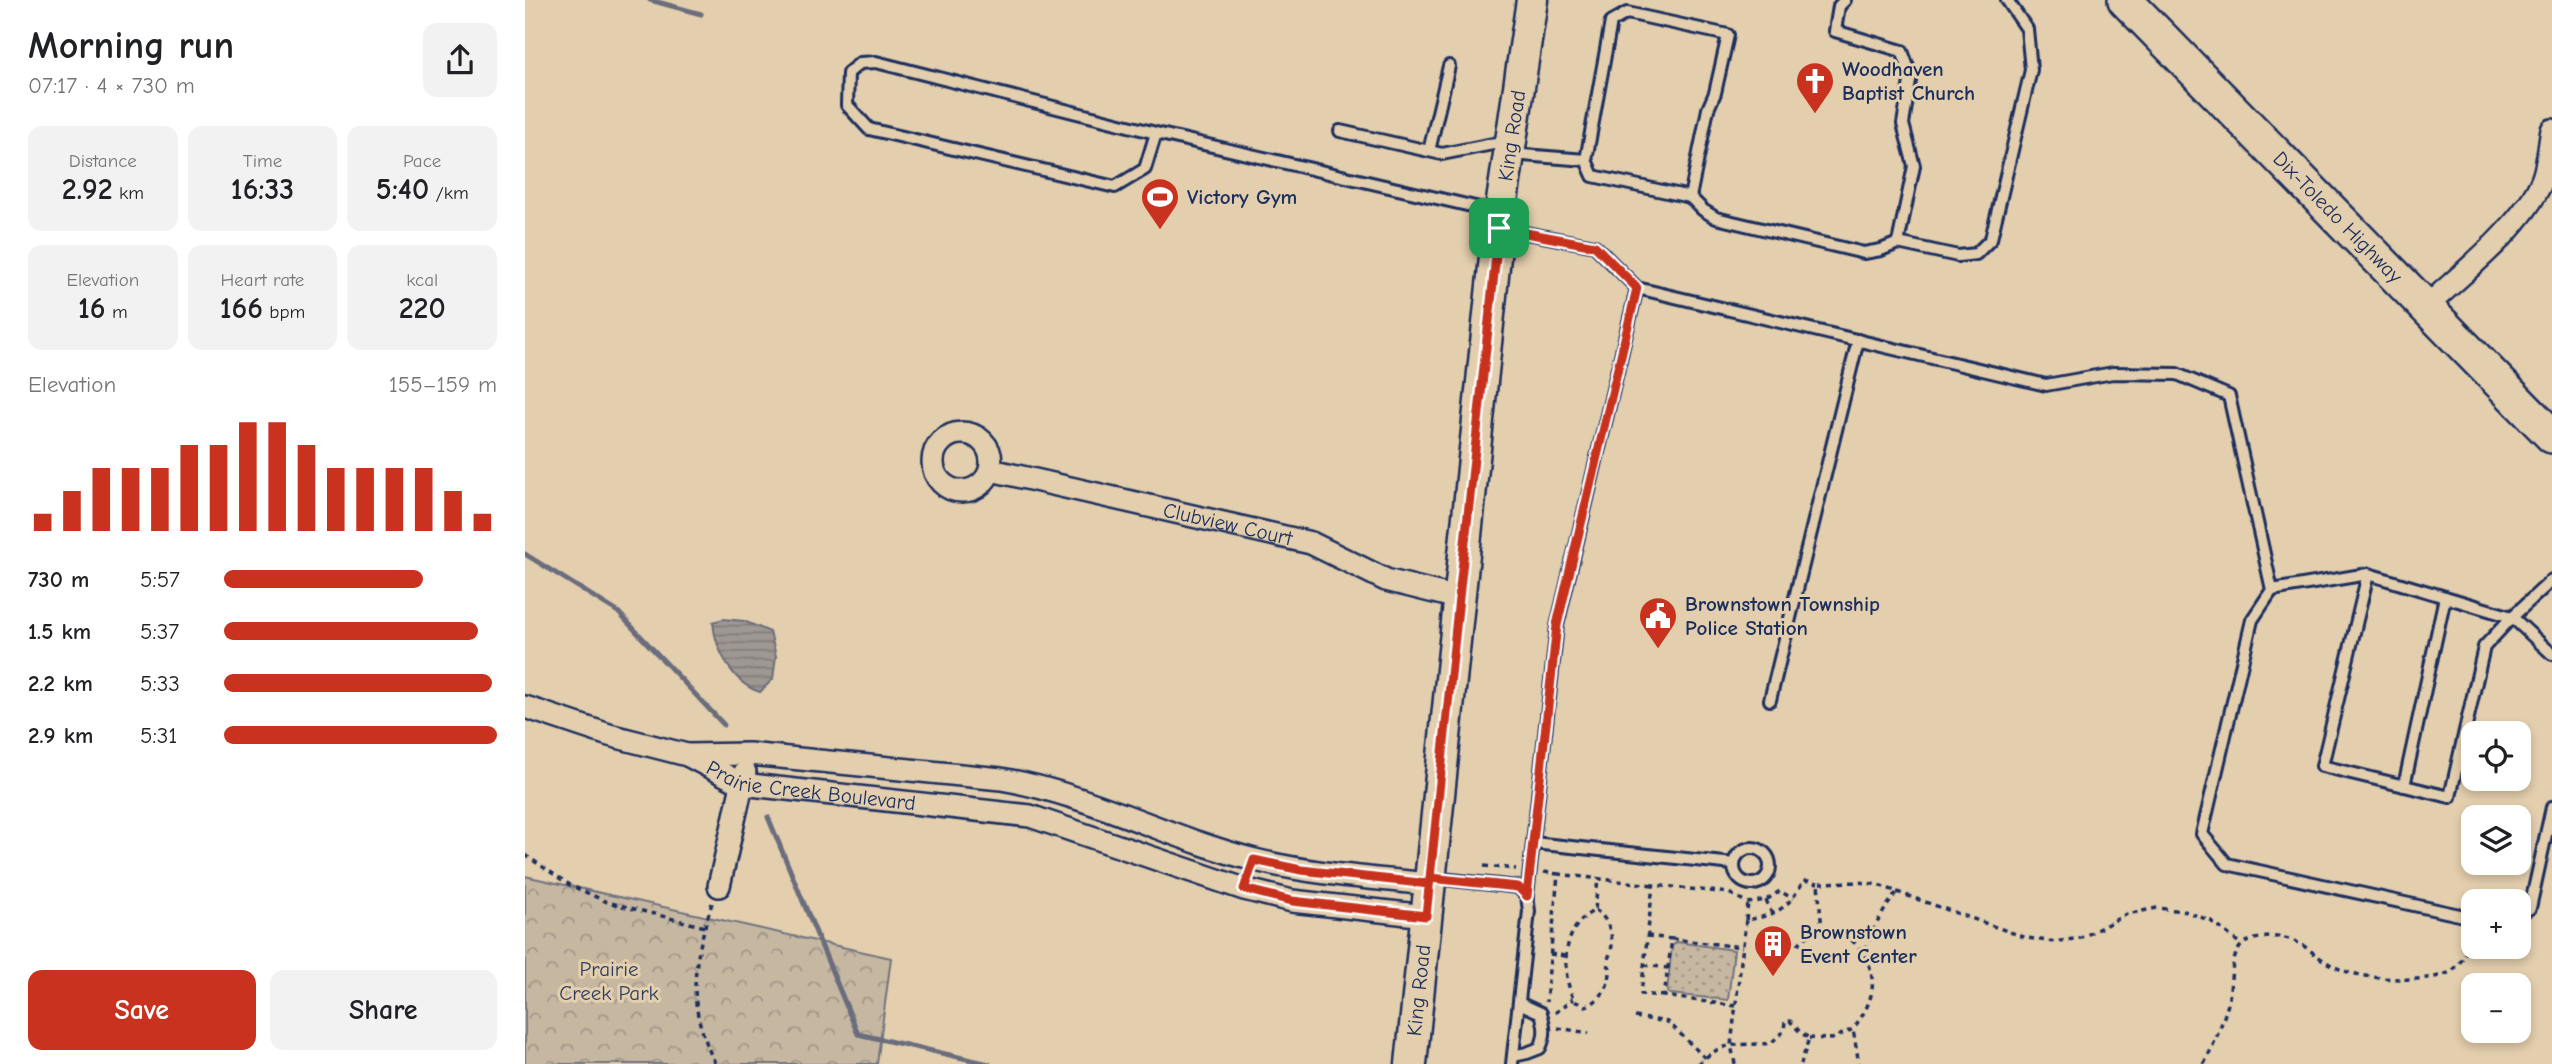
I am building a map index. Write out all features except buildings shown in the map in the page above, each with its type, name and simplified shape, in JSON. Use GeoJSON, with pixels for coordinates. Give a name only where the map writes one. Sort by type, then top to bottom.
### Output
{"type":"FeatureCollection","features":[{"type":"Feature","properties":{"kind":"main road","name":"King Road"},"geometry":{"type":"LineString","coordinates":[[1411,1064],[1499,220],[1532,0]]}},
{"type":"Feature","properties":{"kind":"main road","name":"Dix-Toledo Highway"},"geometry":{"type":"LineString","coordinates":[[2125,0],[2552,436]]}},
{"type":"Feature","properties":{"kind":"street"},"geometry":{"type":"LineString","coordinates":[[2426,307],[2500,237],[2528,206],[2543,178],[2552,130]]}},
{"type":"Feature","properties":{"kind":"street","name":"Clubview Court"},"geometry":{"type":"LineString","coordinates":[[991,470],[1311,543],[1386,580],[1458,598]]}},
{"type":"Feature","properties":{"kind":"street","name":"Prairie Creek Boulevard"},"geometry":{"type":"LineString","coordinates":[[525,707],[609,735],[687,755],[742,784],[1030,817],[1090,835],[1213,881],[1244,889],[1292,901],[1426,916]]}},
{"type":"Feature","properties":{"kind":"street"},"geometry":{"type":"LineString","coordinates":[[716,893],[749,754]]}},
{"type":"Feature","properties":{"kind":"street","name":"Prairie Creek Boulevard"},"geometry":{"type":"LineString","coordinates":[[687,755],[749,754],[1035,785],[1254,860],[1301,870],[1429,881]]}},
{"type":"Feature","properties":{"kind":"street","name":"Prairie Creek Boulevard"},"geometry":{"type":"LineString","coordinates":[[938,805],[940,773]]}},
{"type":"Feature","properties":{"kind":"street"},"geometry":{"type":"LineString","coordinates":[[1090,835],[1102,806]]}},
{"type":"Feature","properties":{"kind":"street"},"geometry":{"type":"LineString","coordinates":[[1244,889],[1254,860]]}},
{"type":"Feature","properties":{"kind":"lane"},"geometry":{"type":"LineString","coordinates":[[1845,0],[1839,6],[1835,31],[1902,51],[1911,75],[1903,124],[1914,166],[1898,243]]}},
{"type":"Feature","properties":{"kind":"lane"},"geometry":{"type":"LineString","coordinates":[[1690,197],[1708,108],[1715,93],[1728,35],[1627,13],[1611,22],[1586,160],[1593,176],[1690,197],[1716,218],[1864,253],[1898,243],[1958,256],[1976,254],[1991,239],[2031,71],[2027,29],[2007,0]]}},
{"type":"Feature","properties":{"kind":"lane"},"geometry":{"type":"LineString","coordinates":[[1156,133],[1146,169],[1115,187],[869,129],[847,105],[848,73],[860,63],[876,62],[1156,133],[1499,220],[1595,246],[1637,288],[2046,385],[2113,373],[2177,374],[2229,396],[2271,590],[2252,620],[2202,834],[2227,864],[2461,915]]}},
{"type":"Feature","properties":{"kind":"lane"},"geometry":{"type":"LineString","coordinates":[[1429,151],[1449,66]]}},
{"type":"Feature","properties":{"kind":"lane"},"geometry":{"type":"LineString","coordinates":[[1340,131],[1442,154],[1509,147],[1586,160]]}},
{"type":"Feature","properties":{"kind":"lane"},"geometry":{"type":"LineString","coordinates":[[1519,1003],[1541,1013],[1545,1023],[1544,1039],[1540,1048],[1513,1060],[1519,1003],[1529,911],[1527,896],[1557,625],[1637,288]]}},
{"type":"Feature","properties":{"kind":"lane"},"geometry":{"type":"LineString","coordinates":[[1770,700],[1858,340]]}},
{"type":"Feature","properties":{"kind":"lane"},"geometry":{"type":"LineString","coordinates":[[2271,590],[2368,575],[2512,617],[2552,654]]}},
{"type":"Feature","properties":{"kind":"lane"},"geometry":{"type":"LineString","coordinates":[[2368,575],[2322,766],[2451,797],[2484,647],[2552,580]]}},
{"type":"Feature","properties":{"kind":"lane"},"geometry":{"type":"LineString","coordinates":[[2404,786],[2445,597]]}},
{"type":"Feature","properties":{"kind":"lane"},"geometry":{"type":"LineString","coordinates":[[2531,903],[2552,807]]}},
{"type":"Feature","properties":{"kind":"lane"},"geometry":{"type":"LineString","coordinates":[[1533,843],[1734,864]]}},
{"type":"Feature","properties":{"kind":"lane"},"geometry":{"type":"LineString","coordinates":[[1429,881],[1518,887],[1527,896]]}},
{"type":"Feature","properties":{"kind":"path"},"geometry":{"type":"LineString","coordinates":[[525,855],[570,885],[607,902],[705,927]]}},
{"type":"Feature","properties":{"kind":"path"},"geometry":{"type":"LineString","coordinates":[[1484,866],[1729,893],[1748,903],[1766,900],[1780,891],[1793,899]]}},
{"type":"Feature","properties":{"kind":"path"},"geometry":{"type":"LineString","coordinates":[[1558,874],[1546,1005],[1554,1014],[1573,999]]}},
{"type":"Feature","properties":{"kind":"path"},"geometry":{"type":"LineString","coordinates":[[1595,910],[1598,878]]}},
{"type":"Feature","properties":{"kind":"path"},"geometry":{"type":"LineString","coordinates":[[1746,920],[1772,914],[1788,904],[1804,880],[1818,883],[1856,880],[1879,884],[2027,938],[2054,942],[2081,938],[2127,914],[2157,908],[2183,911],[2211,921],[2242,945]]}},
{"type":"Feature","properties":{"kind":"path"},"geometry":{"type":"LineString","coordinates":[[1818,883],[1822,931]]}},
{"type":"Feature","properties":{"kind":"path"},"geometry":{"type":"LineString","coordinates":[[1653,885],[1641,994],[1736,1006]]}},
{"type":"Feature","properties":{"kind":"path"},"geometry":{"type":"LineString","coordinates":[[1864,954],[1872,931],[1896,892]]}},
{"type":"Feature","properties":{"kind":"path"},"geometry":{"type":"LineString","coordinates":[[716,893],[697,957],[695,1010],[716,1064]]}},
{"type":"Feature","properties":{"kind":"path"},"geometry":{"type":"LineString","coordinates":[[1766,900],[1772,914]]}},
{"type":"Feature","properties":{"kind":"path"},"geometry":{"type":"LineString","coordinates":[[1735,1064],[1731,1045],[1748,903]]}},
{"type":"Feature","properties":{"kind":"path"},"geometry":{"type":"LineString","coordinates":[[1595,910],[1604,916],[1610,933],[1612,944],[1607,962],[1610,972],[1607,983],[1595,1002],[1585,1006],[1573,999],[1567,982],[1565,956],[1575,927],[1584,916],[1595,910]]}},
{"type":"Feature","properties":{"kind":"path"},"geometry":{"type":"LineString","coordinates":[[1698,1064],[1712,1051],[1731,1045],[1770,1042],[1784,1031],[1785,1021],[1790,1021],[1809,1038],[1832,1039],[1853,1029],[1872,994],[1872,980],[1864,954],[1853,941],[1839,932],[1822,931],[1812,934],[1798,945]]}},
{"type":"Feature","properties":{"kind":"path"},"geometry":{"type":"LineString","coordinates":[[1647,936],[1743,947]]}},
{"type":"Feature","properties":{"kind":"path"},"geometry":{"type":"LineString","coordinates":[[2204,1064],[2225,1011],[2235,960],[2242,945],[2251,939],[2269,936],[2292,938],[2338,969],[2355,975],[2434,977],[2452,970],[2461,956]]}},
{"type":"Feature","properties":{"kind":"path"},"geometry":{"type":"LineString","coordinates":[[1664,996],[1672,939]]}},
{"type":"Feature","properties":{"kind":"path"},"geometry":{"type":"LineString","coordinates":[[1550,954],[1565,956]]}},
{"type":"Feature","properties":{"kind":"path"},"geometry":{"type":"LineString","coordinates":[[1644,965],[1668,968]]}},
{"type":"Feature","properties":{"kind":"path"},"geometry":{"type":"LineString","coordinates":[[1635,1017],[1668,1022],[1705,1058]]}},
{"type":"Feature","properties":{"kind":"path"},"geometry":{"type":"LineString","coordinates":[[1556,1037],[1558,1028],[1589,1033]]}},
{"type":"Feature","properties":{"kind":"path"},"geometry":{"type":"LineString","coordinates":[[1853,1029],[1859,1064]]}},
{"type":"Feature","properties":{"kind":"path"},"geometry":{"type":"LineString","coordinates":[[1801,1064],[1809,1038]]}},
{"type":"Feature","properties":{"kind":"green space","name":"Prairie Creek Park"},"geometry":{"type":"Polygon","coordinates":[[[525,876],[891,958],[877,1064],[525,1064],[525,876]]]}},
{"type":"Feature","properties":{"kind":"green space"},"geometry":{"type":"Polygon","coordinates":[[[1677,942],[1734,950],[1728,1000],[1667,992],[1672,946],[1677,942]]]}},
{"type":"Feature","properties":{"kind":"shaded area"},"geometry":{"type":"Polygon","coordinates":[[[723,619],[744,621],[770,632],[776,656],[773,679],[760,692],[750,688],[727,664],[717,643],[713,622],[723,619]]]}},
{"type":"Feature","properties":{"kind":"waterway"},"geometry":{"type":"LineString","coordinates":[[650,0],[701,14]]}},
{"type":"Feature","properties":{"kind":"waterway"},"geometry":{"type":"LineString","coordinates":[[525,554],[618,612],[724,725]]}},
{"type":"Feature","properties":{"kind":"waterway"},"geometry":{"type":"LineString","coordinates":[[768,817],[858,1034],[989,1064]]}},
{"type":"Feature","properties":{"kind":"place","name":"Woodhaven Baptist Church"},"geometry":{"type":"Point","coordinates":[1815,115]}},
{"type":"Feature","properties":{"kind":"place","name":"Victory Gym"},"geometry":{"type":"Point","coordinates":[1160,231]}},
{"type":"Feature","properties":{"kind":"place","name":"Brownstown Township Police Station"},"geometry":{"type":"Point","coordinates":[1658,650]}},
{"type":"Feature","properties":{"kind":"place","name":"Brownstown Event Center"},"geometry":{"type":"Point","coordinates":[1773,978]}},
{"type":"Feature","properties":{"kind":"route"},"geometry":{"type":"LineString","coordinates":[[1499,228],[1458,598],[1448,701],[1429,884],[1426,916],[1292,901],[1244,889],[1254,860],[1341,875],[1429,884],[1430,878],[1518,887],[1527,896],[1557,625],[1637,288],[1595,246],[1499,228]]}}]}
